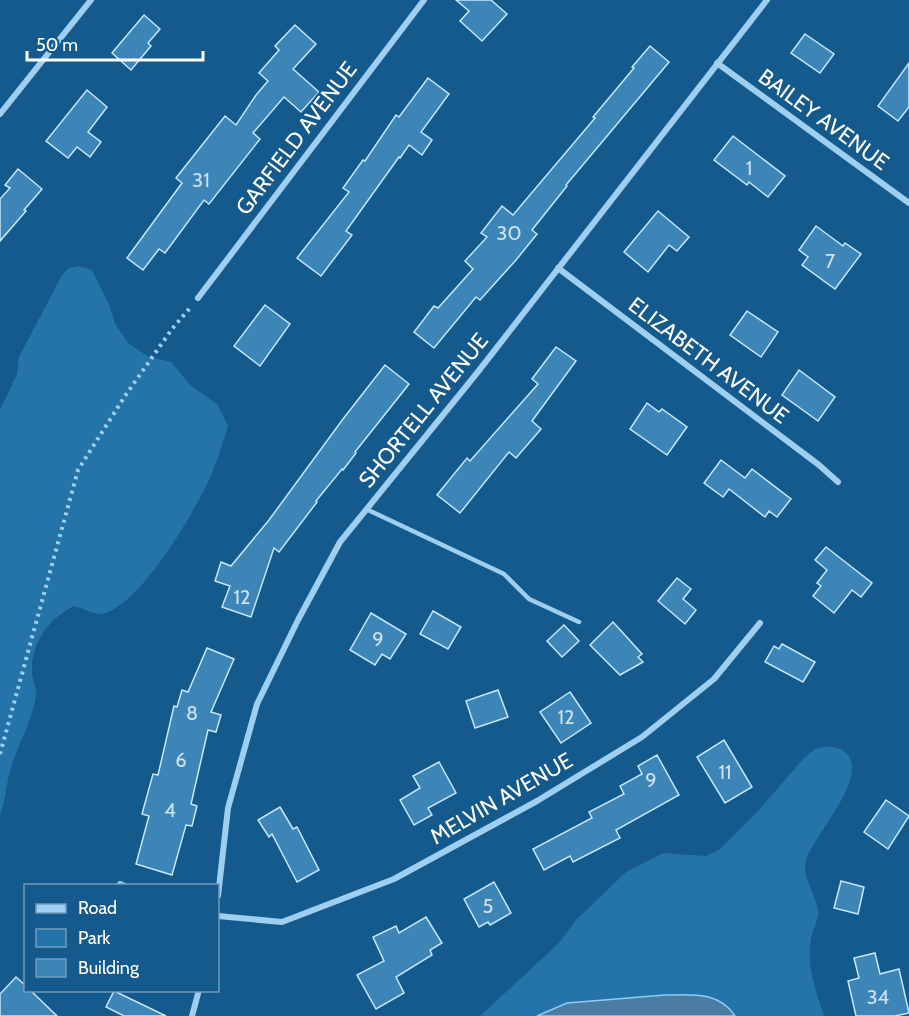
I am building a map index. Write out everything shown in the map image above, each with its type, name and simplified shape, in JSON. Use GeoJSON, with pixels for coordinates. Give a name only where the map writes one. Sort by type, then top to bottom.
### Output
{"type":"FeatureCollection","features":[{"type":"Feature","properties":{"kind":"street"},"geometry":{"type":"LineString","coordinates":[[0,114],[91,0]]}},
{"type":"Feature","properties":{"kind":"street","name":"GARFIELD AVENUE"},"geometry":{"type":"LineString","coordinates":[[198,298],[424,0]]}},
{"type":"Feature","properties":{"kind":"street","name":"SHORTELL AVENUE"},"geometry":{"type":"LineString","coordinates":[[219,887],[228,808],[257,704],[298,620],[340,542],[477,373],[766,0]]}},
{"type":"Feature","properties":{"kind":"street","name":"BAILEY AVENUE"},"geometry":{"type":"LineString","coordinates":[[717,63],[909,203]]}},
{"type":"Feature","properties":{"kind":"street","name":"ELIZABETH AVENUE"},"geometry":{"type":"LineString","coordinates":[[558,268],[819,465],[838,482]]}},
{"type":"Feature","properties":{"kind":"street","name":"MELVIN AVENUE"},"geometry":{"type":"LineString","coordinates":[[219,916],[282,922],[394,879],[537,801],[642,737],[714,679],[760,623]]}},
{"type":"Feature","properties":{"kind":"street"},"geometry":{"type":"LineString","coordinates":[[192,1016],[198,992]]}},
{"type":"Feature","properties":{"kind":"lane"},"geometry":{"type":"LineString","coordinates":[[366,509],[504,574],[529,598],[579,622]]}},
{"type":"Feature","properties":{"kind":"path"},"geometry":{"type":"LineString","coordinates":[[0,754],[78,470],[138,377],[172,329],[198,298]]}},
{"type":"Feature","properties":{"kind":"green space"},"geometry":{"type":"Polygon","coordinates":[[[79,266],[92,270],[110,307],[115,324],[128,343],[149,357],[171,362],[191,386],[217,404],[228,426],[214,468],[201,497],[162,559],[130,597],[115,609],[100,614],[74,606],[56,618],[43,633],[32,661],[36,692],[34,704],[12,765],[0,815],[0,410],[17,374],[19,357],[62,275],[69,268],[79,266]]]}},
{"type":"Feature","properties":{"kind":"green space"},"geometry":{"type":"Polygon","coordinates":[[[829,746],[842,750],[851,760],[852,773],[839,804],[811,849],[805,868],[817,906],[818,916],[811,939],[810,959],[824,1016],[735,1016],[731,1009],[694,995],[665,995],[567,1003],[537,1016],[480,1016],[559,943],[576,920],[626,872],[663,853],[706,856],[719,850],[758,811],[804,758],[815,749],[829,746]]]}},
{"type":"Feature","properties":{"kind":"shaded area"},"geometry":{"type":"Polygon","coordinates":[[[665,995],[695,995],[713,998],[729,1008],[735,1016],[537,1016],[567,1003],[665,995]]]}},
{"type":"Feature","properties":{"kind":"building"},"geometry":{"type":"Polygon","coordinates":[[[456,0],[491,0],[507,14],[482,41],[460,21],[469,11],[456,0]]]}},
{"type":"Feature","properties":{"kind":"building"},"geometry":{"type":"Polygon","coordinates":[[[144,15],[160,29],[148,43],[151,46],[131,70],[112,53],[144,15]]]}},
{"type":"Feature","properties":{"kind":"building"},"geometry":{"type":"Polygon","coordinates":[[[295,25],[316,44],[293,69],[319,92],[301,112],[284,97],[253,133],[260,139],[209,204],[204,200],[165,253],[159,249],[143,270],[127,258],[182,183],[176,178],[225,116],[236,125],[268,81],[259,73],[279,50],[275,46],[295,25]]]}},
{"type":"Feature","properties":{"kind":"building"},"geometry":{"type":"Polygon","coordinates":[[[805,34],[834,54],[820,73],[791,53],[805,34]]]}},
{"type":"Feature","properties":{"kind":"building"},"geometry":{"type":"Polygon","coordinates":[[[650,46],[669,62],[566,185],[532,230],[537,234],[516,260],[480,300],[476,297],[434,348],[414,332],[434,306],[438,308],[473,269],[465,261],[487,237],[481,233],[502,206],[513,215],[595,118],[593,117],[650,46]]]}},
{"type":"Feature","properties":{"kind":"building"},"geometry":{"type":"Polygon","coordinates":[[[909,63],[909,107],[898,121],[878,106],[909,63]]]}},
{"type":"Feature","properties":{"kind":"building"},"geometry":{"type":"Polygon","coordinates":[[[428,78],[449,94],[421,132],[432,140],[422,155],[409,145],[399,157],[346,231],[352,235],[321,276],[297,258],[349,192],[343,188],[363,160],[365,161],[396,115],[399,117],[428,78]]]}},
{"type":"Feature","properties":{"kind":"building"},"geometry":{"type":"Polygon","coordinates":[[[87,90],[107,107],[88,132],[101,142],[90,157],[77,147],[68,158],[46,141],[87,90]]]}},
{"type":"Feature","properties":{"kind":"building"},"geometry":{"type":"Polygon","coordinates":[[[733,136],[785,176],[768,197],[749,182],[747,185],[714,160],[733,136]]]}},
{"type":"Feature","properties":{"kind":"building"},"geometry":{"type":"Polygon","coordinates":[[[18,169],[42,189],[0,241],[0,199],[10,188],[5,185],[18,169]]]}},
{"type":"Feature","properties":{"kind":"building"},"geometry":{"type":"Polygon","coordinates":[[[658,211],[689,237],[677,251],[669,245],[648,272],[624,252],[658,211]]]}},
{"type":"Feature","properties":{"kind":"building"},"geometry":{"type":"Polygon","coordinates":[[[816,226],[843,246],[845,243],[861,254],[835,289],[802,265],[808,257],[799,250],[816,226]]]}},
{"type":"Feature","properties":{"kind":"building"},"geometry":{"type":"Polygon","coordinates":[[[265,305],[290,324],[260,366],[234,346],[265,305]]]}},
{"type":"Feature","properties":{"kind":"building"},"geometry":{"type":"Polygon","coordinates":[[[747,311],[778,332],[761,357],[730,335],[747,311]]]}},
{"type":"Feature","properties":{"kind":"building"},"geometry":{"type":"Polygon","coordinates":[[[556,347],[576,361],[532,421],[541,429],[516,458],[509,452],[460,513],[437,495],[467,458],[470,461],[538,384],[532,379],[556,347]]]}},
{"type":"Feature","properties":{"kind":"building"},"geometry":{"type":"Polygon","coordinates":[[[385,365],[409,384],[343,470],[316,501],[279,552],[274,548],[251,617],[222,607],[230,586],[215,581],[221,562],[231,566],[269,520],[385,365]]]}},
{"type":"Feature","properties":{"kind":"building"},"geometry":{"type":"Polygon","coordinates":[[[799,370],[835,397],[818,421],[782,395],[799,370]]]}},
{"type":"Feature","properties":{"kind":"building"},"geometry":{"type":"Polygon","coordinates":[[[647,403],[659,412],[662,409],[687,427],[667,455],[630,429],[647,403]]]}},
{"type":"Feature","properties":{"kind":"building"},"geometry":{"type":"Polygon","coordinates":[[[721,460],[745,478],[752,469],[791,499],[777,517],[769,511],[765,517],[729,489],[723,497],[704,483],[721,460]]]}},
{"type":"Feature","properties":{"kind":"building"},"geometry":{"type":"Polygon","coordinates":[[[826,547],[872,583],[861,597],[852,590],[834,613],[813,596],[821,586],[817,583],[827,570],[815,560],[826,547]]]}},
{"type":"Feature","properties":{"kind":"building"},"geometry":{"type":"Polygon","coordinates":[[[677,578],[691,589],[683,599],[696,610],[685,624],[658,601],[677,578]]]}},
{"type":"Feature","properties":{"kind":"building"},"geometry":{"type":"Polygon","coordinates":[[[433,611],[461,627],[448,649],[420,634],[433,611]]]}},
{"type":"Feature","properties":{"kind":"building"},"geometry":{"type":"Polygon","coordinates":[[[371,613],[406,634],[390,659],[382,654],[375,665],[350,650],[371,613]]]}},
{"type":"Feature","properties":{"kind":"building"},"geometry":{"type":"Polygon","coordinates":[[[613,622],[642,654],[638,657],[643,662],[620,675],[590,645],[613,622]]]}},
{"type":"Feature","properties":{"kind":"building"},"geometry":{"type":"Polygon","coordinates":[[[564,625],[579,641],[562,657],[547,641],[564,625]]]}},
{"type":"Feature","properties":{"kind":"building"},"geometry":{"type":"Polygon","coordinates":[[[782,644],[815,662],[803,682],[765,662],[774,646],[779,649],[782,644]]]}},
{"type":"Feature","properties":{"kind":"building"},"geometry":{"type":"Polygon","coordinates":[[[207,648],[234,659],[211,712],[221,715],[216,732],[208,730],[191,804],[197,806],[192,826],[186,825],[172,875],[136,864],[149,816],[142,814],[153,774],[158,775],[174,706],[177,707],[182,690],[188,692],[207,648]]]}},
{"type":"Feature","properties":{"kind":"building"},"geometry":{"type":"Polygon","coordinates":[[[498,690],[508,717],[475,728],[466,701],[498,690]]]}},
{"type":"Feature","properties":{"kind":"building"},"geometry":{"type":"Polygon","coordinates":[[[570,692],[591,723],[561,743],[540,712],[570,692]]]}},
{"type":"Feature","properties":{"kind":"building"},"geometry":{"type":"Polygon","coordinates":[[[724,740],[752,787],[725,803],[697,757],[724,740]]]}},
{"type":"Feature","properties":{"kind":"building"},"geometry":{"type":"Polygon","coordinates":[[[657,755],[679,795],[616,830],[620,838],[573,862],[570,856],[544,870],[533,849],[592,818],[589,812],[624,794],[620,786],[642,774],[638,766],[657,755]]]}},
{"type":"Feature","properties":{"kind":"building"},"geometry":{"type":"Polygon","coordinates":[[[439,762],[456,793],[428,808],[432,815],[414,825],[400,800],[420,788],[413,776],[439,762]]]}},
{"type":"Feature","properties":{"kind":"building"},"geometry":{"type":"Polygon","coordinates":[[[886,800],[909,816],[888,849],[864,832],[886,800]]]}},
{"type":"Feature","properties":{"kind":"building"},"geometry":{"type":"Polygon","coordinates":[[[280,807],[293,829],[297,827],[319,870],[297,882],[272,834],[269,837],[258,820],[280,807]]]}},
{"type":"Feature","properties":{"kind":"building"},"geometry":{"type":"Polygon","coordinates":[[[841,881],[864,887],[858,914],[834,908],[841,881]]]}},
{"type":"Feature","properties":{"kind":"building"},"geometry":{"type":"Polygon","coordinates":[[[494,882],[511,913],[490,925],[488,922],[479,927],[464,899],[494,882]]]}},
{"type":"Feature","properties":{"kind":"building"},"geometry":{"type":"Polygon","coordinates":[[[426,917],[442,943],[430,950],[432,955],[396,977],[404,993],[376,1009],[357,975],[384,961],[373,937],[396,926],[399,933],[426,917]]]}},
{"type":"Feature","properties":{"kind":"building"},"geometry":{"type":"Polygon","coordinates":[[[875,953],[880,974],[899,969],[909,1013],[895,1016],[856,1016],[848,981],[859,978],[854,958],[875,953]]]}},
{"type":"Feature","properties":{"kind":"building"},"geometry":{"type":"Polygon","coordinates":[[[16,977],[24,984],[24,992],[32,992],[57,1016],[0,1016],[0,994],[16,977]]]}},
{"type":"Feature","properties":{"kind":"building"},"geometry":{"type":"Polygon","coordinates":[[[114,992],[116,992],[166,1016],[124,1016],[106,1007],[114,992]]]}}]}
